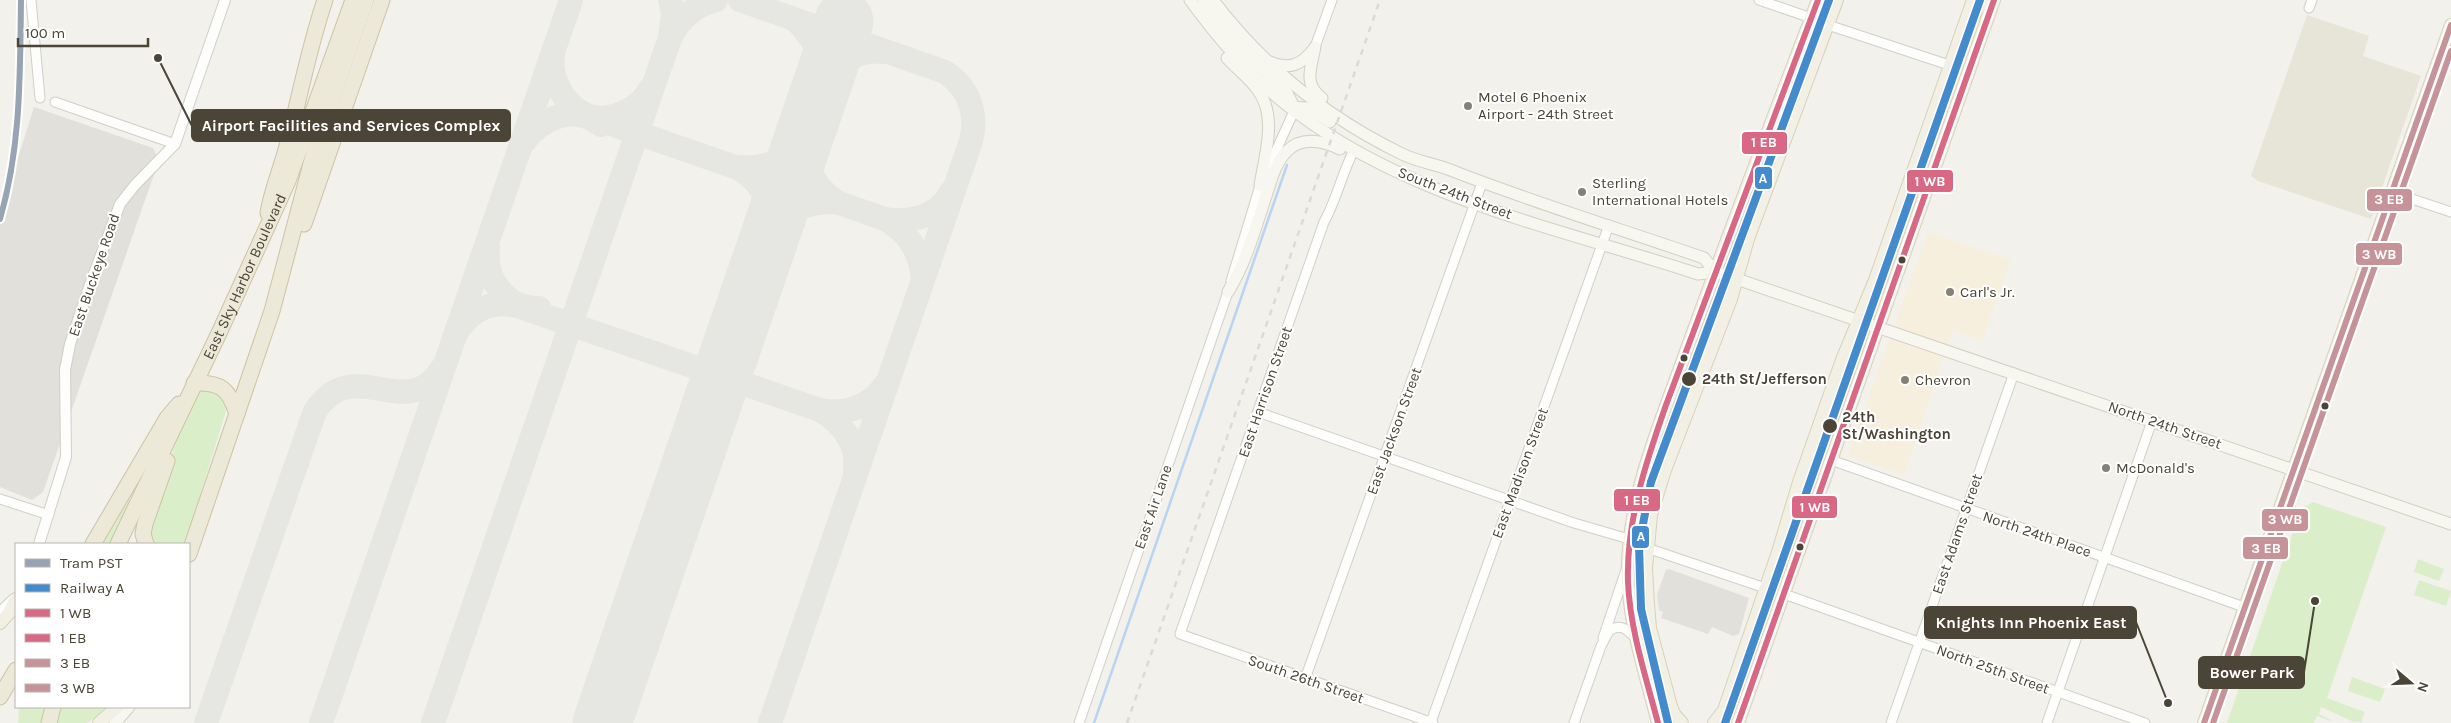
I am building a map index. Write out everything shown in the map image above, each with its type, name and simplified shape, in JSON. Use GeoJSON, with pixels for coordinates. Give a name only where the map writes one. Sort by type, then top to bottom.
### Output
{"type":"FeatureCollection","features":[{"type":"Feature","properties":{"kind":"highway"},"geometry":{"type":"LineString","coordinates":[[264,235],[272,188],[288,144],[311,44],[325,0]]}},
{"type":"Feature","properties":{"kind":"highway","name":"East Sky Harbor Boulevard"},"geometry":{"type":"LineString","coordinates":[[118,543],[264,235],[296,160],[352,0]]}},
{"type":"Feature","properties":{"kind":"highway","name":"East Sky Harbor Boulevard"},"geometry":{"type":"LineString","coordinates":[[190,551],[279,289],[316,145],[366,0]]}},
{"type":"Feature","properties":{"kind":"highway"},"geometry":{"type":"LineString","coordinates":[[279,289],[299,239],[382,0]]}},
{"type":"Feature","properties":{"kind":"highway"},"geometry":{"type":"LineString","coordinates":[[94,543],[166,418],[193,386],[212,383],[225,390],[232,400],[237,414]]}},
{"type":"Feature","properties":{"kind":"highway"},"geometry":{"type":"LineString","coordinates":[[146,543],[145,524],[169,455],[178,418]]}},
{"type":"Feature","properties":{"kind":"highway"},"geometry":{"type":"LineString","coordinates":[[0,678],[15,671]]}},
{"type":"Feature","properties":{"kind":"highway"},"geometry":{"type":"LineString","coordinates":[[0,697],[15,673]]}},
{"type":"Feature","properties":{"kind":"highway"},"geometry":{"type":"LineString","coordinates":[[49,723],[53,708]]}},
{"type":"Feature","properties":{"kind":"main road"},"geometry":{"type":"LineString","coordinates":[[1188,0],[1225,46],[1293,108],[1353,153]]}},
{"type":"Feature","properties":{"kind":"main road"},"geometry":{"type":"LineString","coordinates":[[1188,0],[1195,20],[1204,32],[1258,89],[1264,101],[1268,130],[1260,185]]}},
{"type":"Feature","properties":{"kind":"main road"},"geometry":{"type":"LineString","coordinates":[[1203,0],[1239,46],[1287,93],[1293,108]]}},
{"type":"Feature","properties":{"kind":"main road","name":"South 24th Street"},"geometry":{"type":"LineString","coordinates":[[1213,0],[1254,49],[1287,80],[1331,113],[1404,154],[1704,258],[1715,272]]}},
{"type":"Feature","properties":{"kind":"main road"},"geometry":{"type":"LineString","coordinates":[[1658,723],[1637,641],[1629,594],[1628,564],[1634,510],[1645,468],[1715,272],[1818,0]]}},
{"type":"Feature","properties":{"kind":"main road"},"geometry":{"type":"LineString","coordinates":[[1682,723],[1674,714],[1650,628],[1646,586],[1647,548],[1654,502],[1736,279],[1748,239],[1837,0]]}},
{"type":"Feature","properties":{"kind":"main road"},"geometry":{"type":"LineString","coordinates":[[1714,723],[1724,710],[1799,482],[1875,280],[1972,0]]}},
{"type":"Feature","properties":{"kind":"main road"},"geometry":{"type":"LineString","coordinates":[[1957,44],[1983,0]]}},
{"type":"Feature","properties":{"kind":"main road"},"geometry":{"type":"LineString","coordinates":[[1738,723],[1994,0]]}},
{"type":"Feature","properties":{"kind":"main road"},"geometry":{"type":"LineString","coordinates":[[2204,723],[2451,25]]}},
{"type":"Feature","properties":{"kind":"main road"},"geometry":{"type":"LineString","coordinates":[[1268,61],[1287,67],[1292,66],[1304,61],[1315,47]]}},
{"type":"Feature","properties":{"kind":"main road"},"geometry":{"type":"LineString","coordinates":[[1315,47],[1309,79],[1312,90],[1356,121],[1434,163]]}},
{"type":"Feature","properties":{"kind":"main road"},"geometry":{"type":"LineString","coordinates":[[1759,153],[1813,64]]}},
{"type":"Feature","properties":{"kind":"main road"},"geometry":{"type":"LineString","coordinates":[[1293,108],[1313,110],[1361,140],[1393,154],[1404,154]]}},
{"type":"Feature","properties":{"kind":"main road"},"geometry":{"type":"LineString","coordinates":[[1228,292],[1240,274],[1274,174],[1286,151],[1299,144],[1321,141],[1353,153]]}},
{"type":"Feature","properties":{"kind":"main road","name":"South 24th Street"},"geometry":{"type":"LineString","coordinates":[[1353,153],[1377,162],[1422,184],[1475,204],[1698,274],[1715,272],[1878,328]]}},
{"type":"Feature","properties":{"kind":"main road","name":"North 24th Street"},"geometry":{"type":"LineString","coordinates":[[1878,328],[2451,524]]}},
{"type":"Feature","properties":{"kind":"main road"},"geometry":{"type":"LineString","coordinates":[[0,623],[9,613],[15,599]]}},
{"type":"Feature","properties":{"kind":"main road"},"geometry":{"type":"LineString","coordinates":[[1732,723],[1744,680],[1746,644]]}},
{"type":"Feature","properties":{"kind":"main road"},"geometry":{"type":"LineString","coordinates":[[1660,664],[1659,686],[1664,723]]}},
{"type":"Feature","properties":{"kind":"main road"},"geometry":{"type":"LineString","coordinates":[[99,723],[116,708]]}},
{"type":"Feature","properties":{"kind":"main road"},"geometry":{"type":"LineString","coordinates":[[115,723],[128,708]]}},
{"type":"Feature","properties":{"kind":"street"},"geometry":{"type":"LineString","coordinates":[[31,0],[40,98]]}},
{"type":"Feature","properties":{"kind":"street","name":"East Buckeye Road"},"geometry":{"type":"LineString","coordinates":[[39,543],[66,457],[65,370],[70,344],[89,287],[120,204],[175,144],[225,0]]}},
{"type":"Feature","properties":{"kind":"street"},"geometry":{"type":"LineString","coordinates":[[1315,47],[1332,0]]}},
{"type":"Feature","properties":{"kind":"street"},"geometry":{"type":"LineString","coordinates":[[1759,0],[1811,18]]}},
{"type":"Feature","properties":{"kind":"street"},"geometry":{"type":"LineString","coordinates":[[1828,25],[1949,66]]}},
{"type":"Feature","properties":{"kind":"street"},"geometry":{"type":"LineString","coordinates":[[55,102],[175,144]]}},
{"type":"Feature","properties":{"kind":"street","name":"East Air Lane"},"geometry":{"type":"LineString","coordinates":[[1228,292],[1234,265],[1278,131],[1293,108]]}},
{"type":"Feature","properties":{"kind":"street","name":"East Air Lane"},"geometry":{"type":"LineString","coordinates":[[1079,723],[1228,292],[1239,266],[1275,153],[1293,108]]}},
{"type":"Feature","properties":{"kind":"street","name":"East Harrison Street"},"geometry":{"type":"LineString","coordinates":[[1180,634],[1324,222],[1332,209],[1353,153]]}},
{"type":"Feature","properties":{"kind":"street","name":"East Jackson Street"},"geometry":{"type":"LineString","coordinates":[[1305,679],[1482,182]]}},
{"type":"Feature","properties":{"kind":"street"},"geometry":{"type":"LineString","coordinates":[[2391,192],[2451,212]]}},
{"type":"Feature","properties":{"kind":"street","name":"East Madison Street"},"geometry":{"type":"LineString","coordinates":[[1432,723],[1608,224]]}},
{"type":"Feature","properties":{"kind":"street","name":"East Adams Street"},"geometry":{"type":"LineString","coordinates":[[1891,723],[2014,373]]}},
{"type":"Feature","properties":{"kind":"street"},"geometry":{"type":"LineString","coordinates":[[1258,412],[1574,523],[1630,540]]}},
{"type":"Feature","properties":{"kind":"street"},"geometry":{"type":"LineString","coordinates":[[2047,723],[2152,421]]}},
{"type":"Feature","properties":{"kind":"street","name":"North 24th Place"},"geometry":{"type":"LineString","coordinates":[[1831,460],[2244,607]]}},
{"type":"Feature","properties":{"kind":"street"},"geometry":{"type":"LineString","coordinates":[[0,499],[49,515]]}},
{"type":"Feature","properties":{"kind":"street"},"geometry":{"type":"LineString","coordinates":[[1647,548],[1765,588]]}},
{"type":"Feature","properties":{"kind":"street"},"geometry":{"type":"LineString","coordinates":[[1601,646],[1604,629],[1628,564]]}},
{"type":"Feature","properties":{"kind":"street","name":"North 25th Street"},"geometry":{"type":"LineString","coordinates":[[1784,594],[2146,723]]}},
{"type":"Feature","properties":{"kind":"street"},"geometry":{"type":"LineString","coordinates":[[0,612],[15,598]]}},
{"type":"Feature","properties":{"kind":"street"},"geometry":{"type":"LineString","coordinates":[[1574,723],[1601,646],[1609,631],[1618,627],[1627,629],[1637,641]]}},
{"type":"Feature","properties":{"kind":"street","name":"South 26th Street"},"geometry":{"type":"LineString","coordinates":[[1180,634],[1432,723]]}},
{"type":"Feature","properties":{"kind":"shaded area"},"geometry":{"type":"Polygon","coordinates":[[[2307,15],[2369,36],[2363,56],[2421,76],[2371,219],[2258,181],[2251,176],[2307,15]]]}},
{"type":"Feature","properties":{"kind":"shaded area"},"geometry":{"type":"Polygon","coordinates":[[[34,107],[153,148],[159,160],[43,492],[32,500],[0,487],[0,216],[34,107]]]}},
{"type":"Feature","properties":{"kind":"shaded area"},"geometry":{"type":"Polygon","coordinates":[[[1928,232],[2011,260],[1982,341],[1952,331],[1904,475],[1848,456],[1928,232]]]}},
{"type":"Feature","properties":{"kind":"shaded area"},"geometry":{"type":"Polygon","coordinates":[[[1669,569],[1749,598],[1739,634],[1733,636],[1712,627],[1708,634],[1661,618],[1663,612],[1659,610],[1657,594],[1666,570],[1669,569]]]}},
{"type":"Feature","properties":{"kind":"green space"},"geometry":{"type":"Polygon","coordinates":[[[205,388],[219,393],[227,408],[185,543],[150,543],[148,524],[182,424],[198,391],[205,388]]]}},
{"type":"Feature","properties":{"kind":"green space"},"geometry":{"type":"Polygon","coordinates":[[[127,499],[131,501],[111,543],[101,543],[127,499]]]}},
{"type":"Feature","properties":{"kind":"green space"},"geometry":{"type":"Polygon","coordinates":[[[2313,502],[2386,527],[2327,698],[2365,712],[2361,722],[2354,722],[2321,707],[2319,714],[2330,721],[2317,716],[2314,723],[2227,723],[2301,509],[2313,502]]]}},
{"type":"Feature","properties":{"kind":"green space"},"geometry":{"type":"Polygon","coordinates":[[[2418,559],[2444,569],[2439,581],[2414,572],[2418,559]]]}},
{"type":"Feature","properties":{"kind":"green space"},"geometry":{"type":"Polygon","coordinates":[[[2419,580],[2451,591],[2446,606],[2414,595],[2419,580]]]}},
{"type":"Feature","properties":{"kind":"green space"},"geometry":{"type":"Polygon","coordinates":[[[2352,677],[2385,689],[2380,702],[2348,691],[2352,677]]]}},
{"type":"Feature","properties":{"kind":"green space"},"geometry":{"type":"Polygon","coordinates":[[[19,708],[45,708],[42,723],[18,723],[19,708]]]}},
{"type":"Feature","properties":{"kind":"green space"},"geometry":{"type":"Polygon","coordinates":[[[59,708],[109,708],[87,723],[56,723],[59,708]]]}},
{"type":"Feature","properties":{"kind":"waterway"},"geometry":{"type":"LineString","coordinates":[[1094,723],[1287,165]]}},
{"type":"Feature","properties":{"kind":"taxiway"},"geometry":{"type":"LineString","coordinates":[[321,723],[571,0]]}},
{"type":"Feature","properties":{"kind":"taxiway"},"geometry":{"type":"LineString","coordinates":[[433,723],[670,38],[673,13],[670,0]]}},
{"type":"Feature","properties":{"kind":"taxiway"},"geometry":{"type":"LineString","coordinates":[[671,36],[679,23],[689,13],[708,2],[716,0]]}},
{"type":"Feature","properties":{"kind":"taxiway"},"geometry":{"type":"LineString","coordinates":[[740,0],[945,72],[966,93],[970,102],[973,121],[971,141],[770,723]]}},
{"type":"Feature","properties":{"kind":"taxiway"},"geometry":{"type":"LineString","coordinates":[[794,19],[808,35],[817,51],[820,70],[819,91]]}},
{"type":"Feature","properties":{"kind":"taxiway"},"geometry":{"type":"LineString","coordinates":[[818,96],[829,77],[844,62],[862,53],[884,52]]}},
{"type":"Feature","properties":{"kind":"taxiway"},"geometry":{"type":"LineString","coordinates":[[553,55],[552,64],[560,91],[572,105],[587,115],[604,118],[623,113],[639,103],[650,89]]}},
{"type":"Feature","properties":{"kind":"taxiway"},"geometry":{"type":"LineString","coordinates":[[523,143],[539,126],[559,116],[580,115],[601,125]]}},
{"type":"Feature","properties":{"kind":"taxiway"},"geometry":{"type":"LineString","coordinates":[[588,116],[885,219],[913,219],[931,213],[945,201],[951,192]]}},
{"type":"Feature","properties":{"kind":"taxiway"},"geometry":{"type":"LineString","coordinates":[[806,131],[805,151],[809,169],[813,178],[825,193],[833,199]]}},
{"type":"Feature","properties":{"kind":"taxiway"},"geometry":{"type":"LineString","coordinates":[[742,167],[762,166],[780,159],[794,147],[806,131]]}},
{"type":"Feature","properties":{"kind":"taxiway"},"geometry":{"type":"LineString","coordinates":[[741,170],[757,184],[766,201],[769,221],[767,242]]}},
{"type":"Feature","properties":{"kind":"taxiway"},"geometry":{"type":"LineString","coordinates":[[768,240],[781,223],[795,211],[812,204],[834,202]]}},
{"type":"Feature","properties":{"kind":"taxiway"},"geometry":{"type":"LineString","coordinates":[[885,219],[901,231],[912,244],[922,269],[923,279]]}},
{"type":"Feature","properties":{"kind":"taxiway"},"geometry":{"type":"LineString","coordinates":[[488,247],[490,270],[500,290],[507,298],[517,303],[527,307],[539,308]]}},
{"type":"Feature","properties":{"kind":"taxiway"},"geometry":{"type":"LineString","coordinates":[[459,329],[472,315],[486,307],[503,304],[521,307]]}},
{"type":"Feature","properties":{"kind":"taxiway"},"geometry":{"type":"LineString","coordinates":[[523,308],[820,410],[839,411],[857,408],[872,399],[885,385]]}},
{"type":"Feature","properties":{"kind":"taxiway"},"geometry":{"type":"LineString","coordinates":[[206,723],[315,411],[330,394],[347,387],[413,391],[429,384],[443,367]]}},
{"type":"Feature","properties":{"kind":"taxiway"},"geometry":{"type":"LineString","coordinates":[[820,410],[835,421],[847,435],[854,452],[856,461],[855,471]]}},
{"type":"Feature","properties":{"kind":"runway"},"geometry":{"type":"LineString","coordinates":[[602,723],[844,21]]}},
{"type":"Feature","properties":{"kind":"railway"},"geometry":{"type":"LineString","coordinates":[[1127,723],[1380,0]]}},
{"type":"Feature","properties":{"kind":"tram line","name":"PST"},"geometry":{"type":"LineString","coordinates":[[0,219],[7,192],[16,138],[21,0]]}},
{"type":"Feature","properties":{"kind":"rail line","name":"A"},"geometry":{"type":"LineString","coordinates":[[1668,723],[1641,609],[1639,545],[1651,482],[1829,0]]}},
{"type":"Feature","properties":{"kind":"rail line","name":"A"},"geometry":{"type":"LineString","coordinates":[[1725,723],[1980,0]]}},
{"type":"Feature","properties":{"kind":"transit line"},"geometry":{"type":"LineString","coordinates":[[1658,723],[1639,653],[1629,600],[1628,559],[1634,514],[1651,448],[1666,405],[1818,0]]}},
{"type":"Feature","properties":{"kind":"transit line"},"geometry":{"type":"LineString","coordinates":[[1738,723],[1994,0]]}},
{"type":"Feature","properties":{"kind":"transit line"},"geometry":{"type":"LineString","coordinates":[[2204,723],[2451,25]]}},
{"type":"Feature","properties":{"kind":"transit line"},"geometry":{"type":"LineString","coordinates":[[2213,723],[2451,51]]}},
{"type":"Feature","properties":{"kind":"place","name":"Airport Facilities and Services Complex"},"geometry":{"type":"Point","coordinates":[158,58]}},
{"type":"Feature","properties":{"kind":"place","name":"Motel 6 Phoenix Airport - 24th Street"},"geometry":{"type":"Point","coordinates":[1468,106]}},
{"type":"Feature","properties":{"kind":"place","name":"Sterling International Hotels"},"geometry":{"type":"Point","coordinates":[1582,192]}},
{"type":"Feature","properties":{"kind":"place","name":"Carl's Jr."},"geometry":{"type":"Point","coordinates":[1950,292]}},
{"type":"Feature","properties":{"kind":"place","name":"24th St/Jefferson"},"geometry":{"type":"Point","coordinates":[1689,379]}},
{"type":"Feature","properties":{"kind":"place","name":"Chevron"},"geometry":{"type":"Point","coordinates":[1905,380]}},
{"type":"Feature","properties":{"kind":"place","name":"24th St/Washington"},"geometry":{"type":"Point","coordinates":[1830,426]}},
{"type":"Feature","properties":{"kind":"place","name":"McDonald's"},"geometry":{"type":"Point","coordinates":[2106,468]}},
{"type":"Feature","properties":{"kind":"place","name":"Bower Park"},"geometry":{"type":"Point","coordinates":[2315,601]}},
{"type":"Feature","properties":{"kind":"place","name":"Knights Inn Phoenix East"},"geometry":{"type":"Point","coordinates":[2168,703]}}]}
